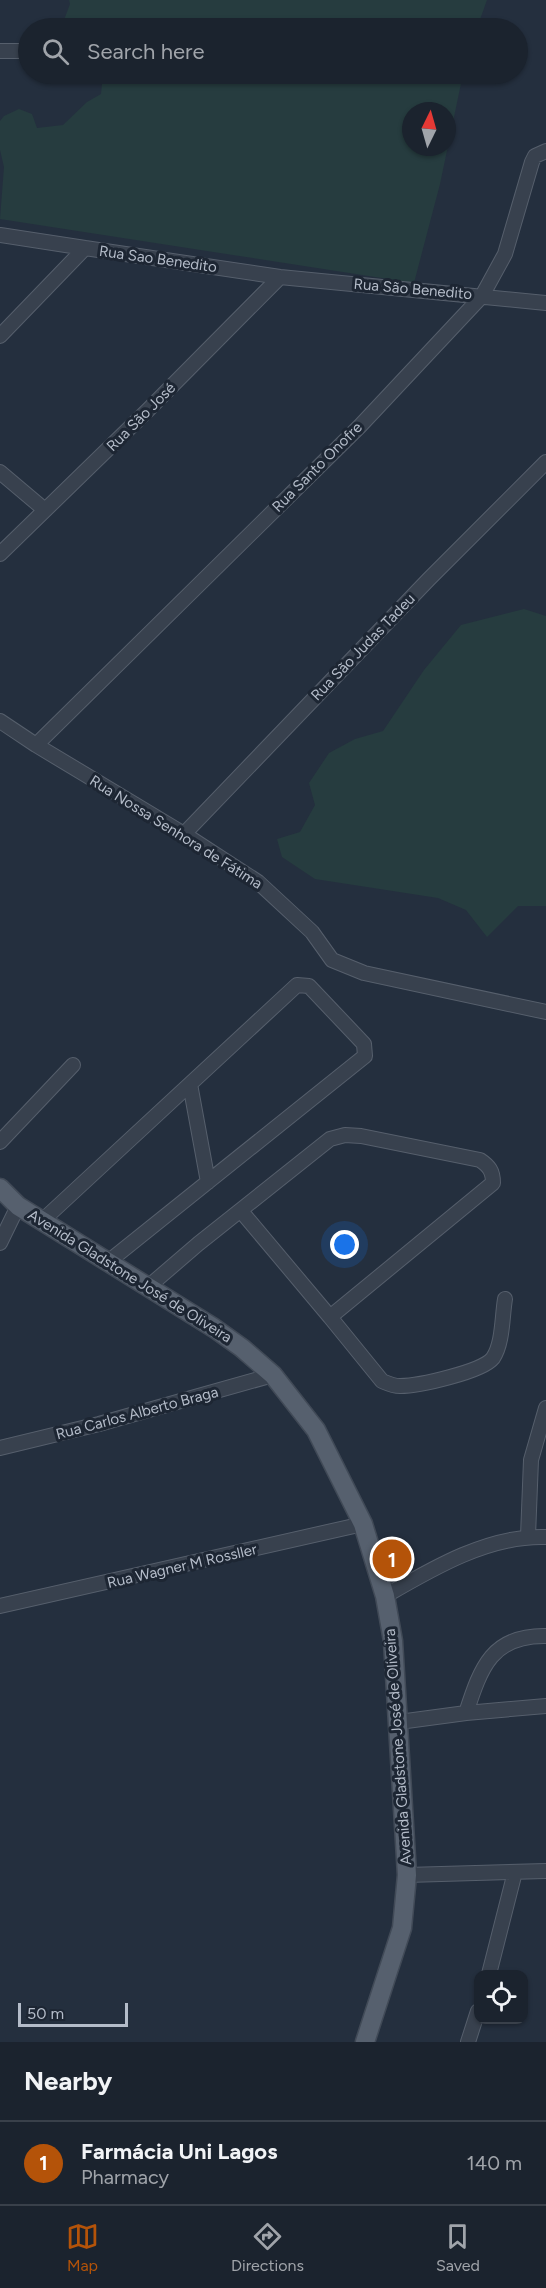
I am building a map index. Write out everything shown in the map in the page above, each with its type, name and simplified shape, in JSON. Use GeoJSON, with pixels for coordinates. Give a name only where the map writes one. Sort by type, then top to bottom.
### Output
{"type":"FeatureCollection","features":[{"type":"Feature","properties":{"kind":"main road","name":"Avenida Gladstone José de Oliveira"},"geometry":{"type":"LineString","coordinates":[[0,1188],[18,1206],[214,1328],[242,1348],[273,1375],[316,1430],[363,1524],[385,1596],[393,1641],[407,1875],[402,1928],[365,2042]]}},
{"type":"Feature","properties":{"kind":"street"},"geometry":{"type":"LineString","coordinates":[[0,51],[18,51]]}},
{"type":"Feature","properties":{"kind":"street","name":"Rua Santo Onofre"},"geometry":{"type":"LineString","coordinates":[[36,745],[360,426],[482,296],[505,255],[532,162],[543,151]]}},
{"type":"Feature","properties":{"kind":"street"},"geometry":{"type":"LineString","coordinates":[[0,235],[85,248]]}},
{"type":"Feature","properties":{"kind":"street","name":"Rua Sao Benedito"},"geometry":{"type":"LineString","coordinates":[[0,335],[85,248],[280,277]]}},
{"type":"Feature","properties":{"kind":"street","name":"Rua São Benedito"},"geometry":{"type":"LineString","coordinates":[[280,277],[546,303]]}},
{"type":"Feature","properties":{"kind":"street","name":"Rua São José"},"geometry":{"type":"LineString","coordinates":[[0,555],[280,277]]}},
{"type":"Feature","properties":{"kind":"street","name":"Rua São Judas Tadeu"},"geometry":{"type":"LineString","coordinates":[[184,834],[429,579],[546,462]]}},
{"type":"Feature","properties":{"kind":"street"},"geometry":{"type":"LineString","coordinates":[[0,472],[45,510]]}},
{"type":"Feature","properties":{"kind":"street","name":"Rua Nossa Senhora de Fátima"},"geometry":{"type":"LineString","coordinates":[[0,721],[258,882],[312,932],[332,960],[364,973],[546,1012]]}},
{"type":"Feature","properties":{"kind":"street"},"geometry":{"type":"LineString","coordinates":[[42,1221],[297,985],[309,986],[366,1047],[364,1056],[108,1262]]}},
{"type":"Feature","properties":{"kind":"street"},"geometry":{"type":"LineString","coordinates":[[0,1142],[73,1065]]}},
{"type":"Feature","properties":{"kind":"street"},"geometry":{"type":"LineString","coordinates":[[190,1083],[208,1182]]}},
{"type":"Feature","properties":{"kind":"street"},"geometry":{"type":"LineString","coordinates":[[148,1287],[198,1244],[330,1139],[345,1135],[361,1136],[480,1160],[489,1166],[493,1174],[493,1183],[330,1317]]}},
{"type":"Feature","properties":{"kind":"street"},"geometry":{"type":"LineString","coordinates":[[0,1243],[18,1206]]}},
{"type":"Feature","properties":{"kind":"street"},"geometry":{"type":"LineString","coordinates":[[241,1211],[382,1381],[392,1386],[430,1382],[480,1367],[491,1360],[498,1349],[505,1299]]}},
{"type":"Feature","properties":{"kind":"street","name":"Rua Carlos Alberto Braga"},"geometry":{"type":"LineString","coordinates":[[0,1448],[99,1424],[273,1375]]}},
{"type":"Feature","properties":{"kind":"street"},"geometry":{"type":"LineString","coordinates":[[528,1536],[531,1460],[546,1408]]}},
{"type":"Feature","properties":{"kind":"street","name":"Rua Wagner M Rossller"},"geometry":{"type":"LineString","coordinates":[[0,1606],[363,1524]]}},
{"type":"Feature","properties":{"kind":"street"},"geometry":{"type":"LineString","coordinates":[[385,1596],[425,1572],[489,1545],[528,1536],[546,1537]]}},
{"type":"Feature","properties":{"kind":"street"},"geometry":{"type":"LineString","coordinates":[[466,1713],[474,1688],[486,1665],[500,1647],[514,1639],[546,1636]]}},
{"type":"Feature","properties":{"kind":"street"},"geometry":{"type":"LineString","coordinates":[[399,1722],[546,1706]]}},
{"type":"Feature","properties":{"kind":"street"},"geometry":{"type":"LineString","coordinates":[[407,1875],[546,1871]]}},
{"type":"Feature","properties":{"kind":"street"},"geometry":{"type":"LineString","coordinates":[[490,1970],[515,1872]]}},
{"type":"Feature","properties":{"kind":"street"},"geometry":{"type":"LineString","coordinates":[[468,2042],[474,2023]]}},
{"type":"Feature","properties":{"kind":"green space"},"geometry":{"type":"Polygon","coordinates":[[[69,0],[487,0],[481,18],[65,18],[70,4],[69,0]]]}},
{"type":"Feature","properties":{"kind":"green space"},"geometry":{"type":"Polygon","coordinates":[[[102,84],[461,84],[456,107],[456,102],[402,102],[402,156],[446,156],[414,283],[0,219],[4,167],[0,150],[0,121],[4,116],[19,109],[32,114],[37,128],[63,125],[87,102],[101,94],[102,84]]]}},
{"type":"Feature","properties":{"kind":"green space"},"geometry":{"type":"Polygon","coordinates":[[[524,609],[546,616],[546,906],[518,906],[487,937],[466,910],[438,898],[315,879],[282,857],[277,839],[300,832],[315,805],[309,783],[329,753],[355,739],[383,731],[424,670],[461,625],[524,609]]]}},
{"type":"Feature","properties":{"kind":"place","name":"Farmácia Uni Lagos"},"geometry":{"type":"Point","coordinates":[392,1559]}}]}
